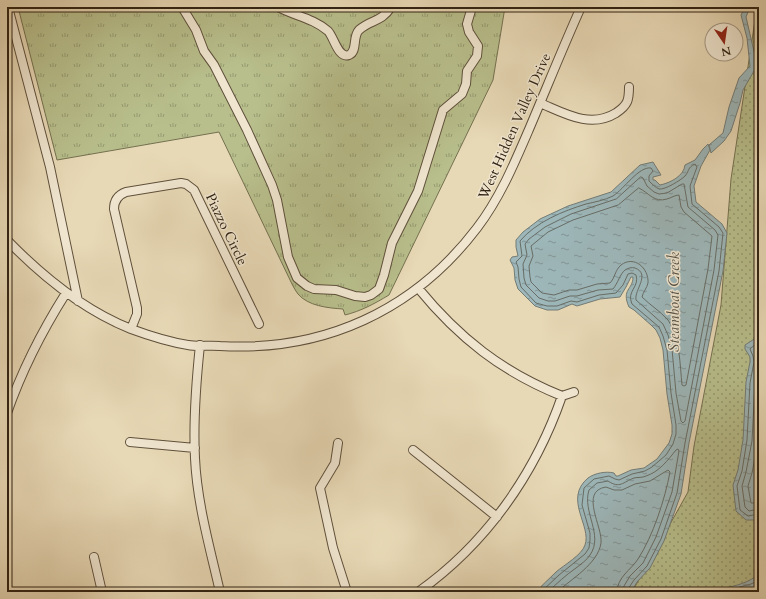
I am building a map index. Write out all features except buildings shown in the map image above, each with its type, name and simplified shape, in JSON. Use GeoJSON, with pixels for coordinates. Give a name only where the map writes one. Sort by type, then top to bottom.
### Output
{"type":"FeatureCollection","features":[{"type":"Feature","properties":{"kind":"street"},"geometry":{"type":"LineString","coordinates":[[8,7],[50,167],[78,301]]}},
{"type":"Feature","properties":{"kind":"street"},"geometry":{"type":"LineString","coordinates":[[182,7],[196,30],[204,51],[214,65],[247,130],[272,186],[277,200],[288,257],[297,278],[307,286],[314,289],[336,290],[355,296],[365,297],[371,295],[379,289],[392,243],[418,191],[443,110],[462,94],[466,84],[467,71],[477,56],[478,46],[469,32],[467,24],[472,7]]}},
{"type":"Feature","properties":{"kind":"street"},"geometry":{"type":"LineString","coordinates":[[278,7],[310,19],[324,28],[332,36],[341,53],[346,56],[353,51],[356,33],[364,26],[383,17],[390,7]]}},
{"type":"Feature","properties":{"kind":"street","name":"West Hidden Valley Drive"},"geometry":{"type":"LineString","coordinates":[[7,240],[43,274],[78,301],[96,312],[131,329],[170,341],[190,345],[258,347],[303,341],[350,327],[390,308],[435,274],[463,246],[491,209],[511,170],[581,7]]}},
{"type":"Feature","properties":{"kind":"street"},"geometry":{"type":"LineString","coordinates":[[540,103],[576,118],[585,120],[602,119],[617,112],[629,99],[629,87]]}},
{"type":"Feature","properties":{"kind":"street","name":"Piazzo Circle"},"geometry":{"type":"LineString","coordinates":[[131,329],[137,314],[137,308],[114,204],[119,196],[126,192],[182,183],[194,190],[259,324]]}},
{"type":"Feature","properties":{"kind":"street"},"geometry":{"type":"LineString","coordinates":[[418,288],[450,325],[486,355],[528,381],[562,396],[574,392]]}},
{"type":"Feature","properties":{"kind":"street"},"geometry":{"type":"LineString","coordinates":[[7,413],[14,392],[32,353],[51,317],[66,293]]}},
{"type":"Feature","properties":{"kind":"street"},"geometry":{"type":"LineString","coordinates":[[200,345],[194,404],[197,483],[220,592]]}},
{"type":"Feature","properties":{"kind":"street"},"geometry":{"type":"LineString","coordinates":[[418,592],[464,554],[497,516],[516,490],[539,451],[562,396]]}},
{"type":"Feature","properties":{"kind":"street"},"geometry":{"type":"LineString","coordinates":[[130,442],[195,448]]}},
{"type":"Feature","properties":{"kind":"street"},"geometry":{"type":"LineString","coordinates":[[338,443],[335,463],[320,488],[333,548],[347,592]]}},
{"type":"Feature","properties":{"kind":"street"},"geometry":{"type":"LineString","coordinates":[[413,450],[497,516]]}},
{"type":"Feature","properties":{"kind":"street"},"geometry":{"type":"LineString","coordinates":[[94,557],[102,592]]}},
{"type":"Feature","properties":{"kind":"green space"},"geometry":{"type":"Polygon","coordinates":[[[18,7],[505,7],[493,80],[389,295],[367,307],[345,315],[343,309],[313,304],[302,298],[297,292],[219,132],[57,160],[18,7]]]}},
{"type":"Feature","properties":{"kind":"green space"},"geometry":{"type":"Polygon","coordinates":[[[757,7],[759,7],[759,592],[632,592],[688,492],[694,446],[721,305],[731,179],[757,7]]]}},
{"type":"Feature","properties":{"kind":"water"},"geometry":{"type":"Polygon","coordinates":[[[745,7],[750,7],[746,17],[756,60],[759,61],[759,70],[756,69],[754,71],[743,90],[731,131],[724,141],[711,153],[709,145],[723,133],[729,107],[739,78],[750,66],[747,38],[741,15],[745,7]]]}},
{"type":"Feature","properties":{"kind":"water","name":"Steamboat Creek"},"geometry":{"type":"Polygon","coordinates":[[[708,144],[710,150],[701,166],[694,186],[696,202],[722,224],[727,233],[723,271],[689,443],[681,494],[664,541],[650,568],[637,582],[631,592],[536,592],[556,572],[577,556],[585,545],[585,529],[578,503],[578,495],[581,486],[591,476],[604,472],[611,472],[618,476],[631,470],[644,468],[657,459],[669,443],[672,434],[672,425],[667,394],[663,350],[660,338],[656,330],[651,325],[629,307],[627,301],[627,293],[633,277],[631,277],[620,297],[600,299],[577,306],[572,304],[558,310],[547,310],[535,306],[518,289],[515,280],[514,268],[510,260],[512,257],[518,256],[516,240],[523,232],[540,219],[568,206],[611,192],[640,165],[653,162],[661,175],[653,177],[653,180],[660,185],[672,181],[679,176],[685,165],[695,160],[708,144]]]}},
{"type":"Feature","properties":{"kind":"water"},"geometry":{"type":"Polygon","coordinates":[[[759,336],[759,518],[755,520],[746,520],[736,511],[733,485],[738,470],[743,440],[746,382],[750,362],[750,357],[745,349],[745,345],[759,336]]]}},
{"type":"Feature","properties":{"kind":"water"},"geometry":{"type":"Polygon","coordinates":[[[759,574],[759,592],[649,592],[661,590],[710,590],[742,583],[759,574]]]}}]}
